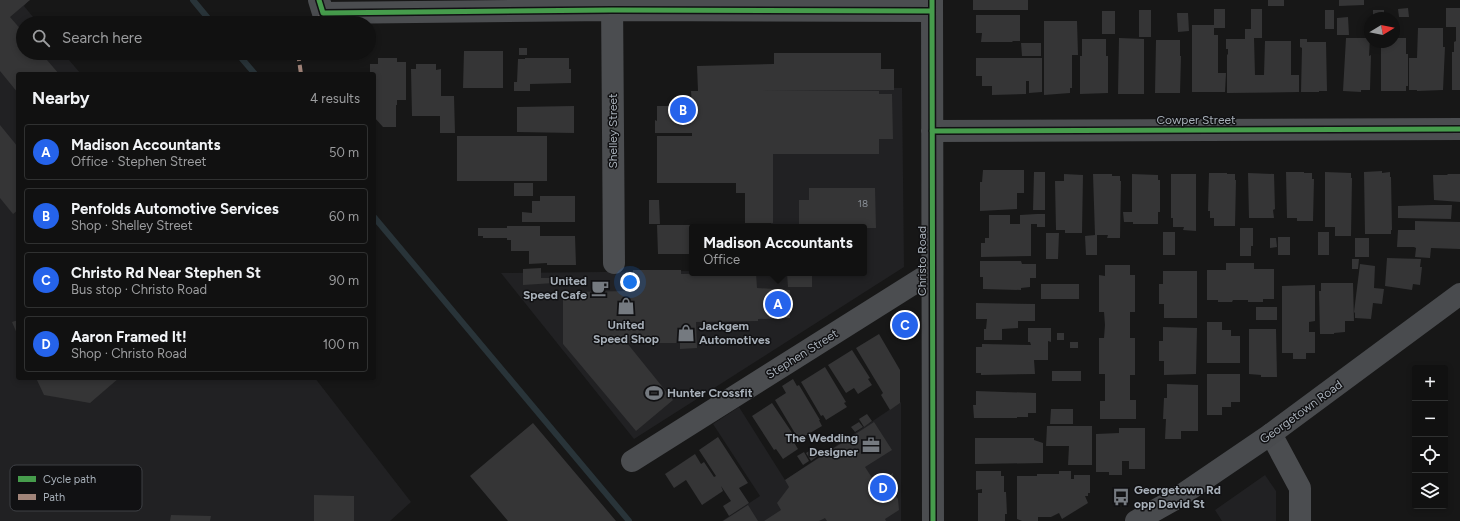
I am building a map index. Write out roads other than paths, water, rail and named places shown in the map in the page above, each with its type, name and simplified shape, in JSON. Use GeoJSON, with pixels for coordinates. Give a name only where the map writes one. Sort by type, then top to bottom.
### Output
{"type":"FeatureCollection","features":[{"type":"Feature","properties":{"kind":"street"},"geometry":{"type":"LineString","coordinates":[[319,0],[323,13],[612,5],[932,5]]}},
{"type":"Feature","properties":{"kind":"street","name":"Shelley Street"},"geometry":{"type":"LineString","coordinates":[[612,5],[614,263]]}},
{"type":"Feature","properties":{"kind":"street","name":"Christo Road"},"geometry":{"type":"LineString","coordinates":[[932,5],[933,521]]}},
{"type":"Feature","properties":{"kind":"street","name":"Cowper Street"},"geometry":{"type":"LineString","coordinates":[[932,131],[1460,129]]}},
{"type":"Feature","properties":{"kind":"street","name":"Stephen Street"},"geometry":{"type":"LineString","coordinates":[[632,461],[932,272]]}},
{"type":"Feature","properties":{"kind":"street","name":"Georgetown Road"},"geometry":{"type":"LineString","coordinates":[[1136,521],[1177,498],[1271,434],[1460,294]]}},
{"type":"Feature","properties":{"kind":"street"},"geometry":{"type":"LineString","coordinates":[[1271,434],[1300,488],[1300,521]]}},
{"type":"Feature","properties":{"kind":"waterway"},"geometry":{"type":"LineString","coordinates":[[193,0],[206,16]]}},
{"type":"Feature","properties":{"kind":"waterway"},"geometry":{"type":"LineString","coordinates":[[243,60],[253,72]]}},
{"type":"Feature","properties":{"kind":"waterway"},"geometry":{"type":"LineString","coordinates":[[376,219],[629,521]]}},
{"type":"Feature","properties":{"kind":"place","name":"Penfolds Automotive Services"},"geometry":{"type":"Point","coordinates":[683,110]}},
{"type":"Feature","properties":{"kind":"place","name":"United Speed Cafe"},"geometry":{"type":"Point","coordinates":[600,288]}},
{"type":"Feature","properties":{"kind":"place","name":"Madison Accountants"},"geometry":{"type":"Point","coordinates":[778,304]}},
{"type":"Feature","properties":{"kind":"place","name":"United Speed Shop"},"geometry":{"type":"Point","coordinates":[626,306]}},
{"type":"Feature","properties":{"kind":"place","name":"Christo Rd Near Stephen St"},"geometry":{"type":"Point","coordinates":[905,325]}},
{"type":"Feature","properties":{"kind":"place","name":"Jackgem Automotives"},"geometry":{"type":"Point","coordinates":[686,333]}},
{"type":"Feature","properties":{"kind":"place","name":"Hunter Crossfit"},"geometry":{"type":"Point","coordinates":[654,393]}},
{"type":"Feature","properties":{"kind":"place","name":"The Wedding Designer"},"geometry":{"type":"Point","coordinates":[871,445]}},
{"type":"Feature","properties":{"kind":"place","name":"Aaron Framed It!"},"geometry":{"type":"Point","coordinates":[883,488]}},
{"type":"Feature","properties":{"kind":"place","name":"Georgetown Rd opp David St"},"geometry":{"type":"Point","coordinates":[1121,497]}}]}
